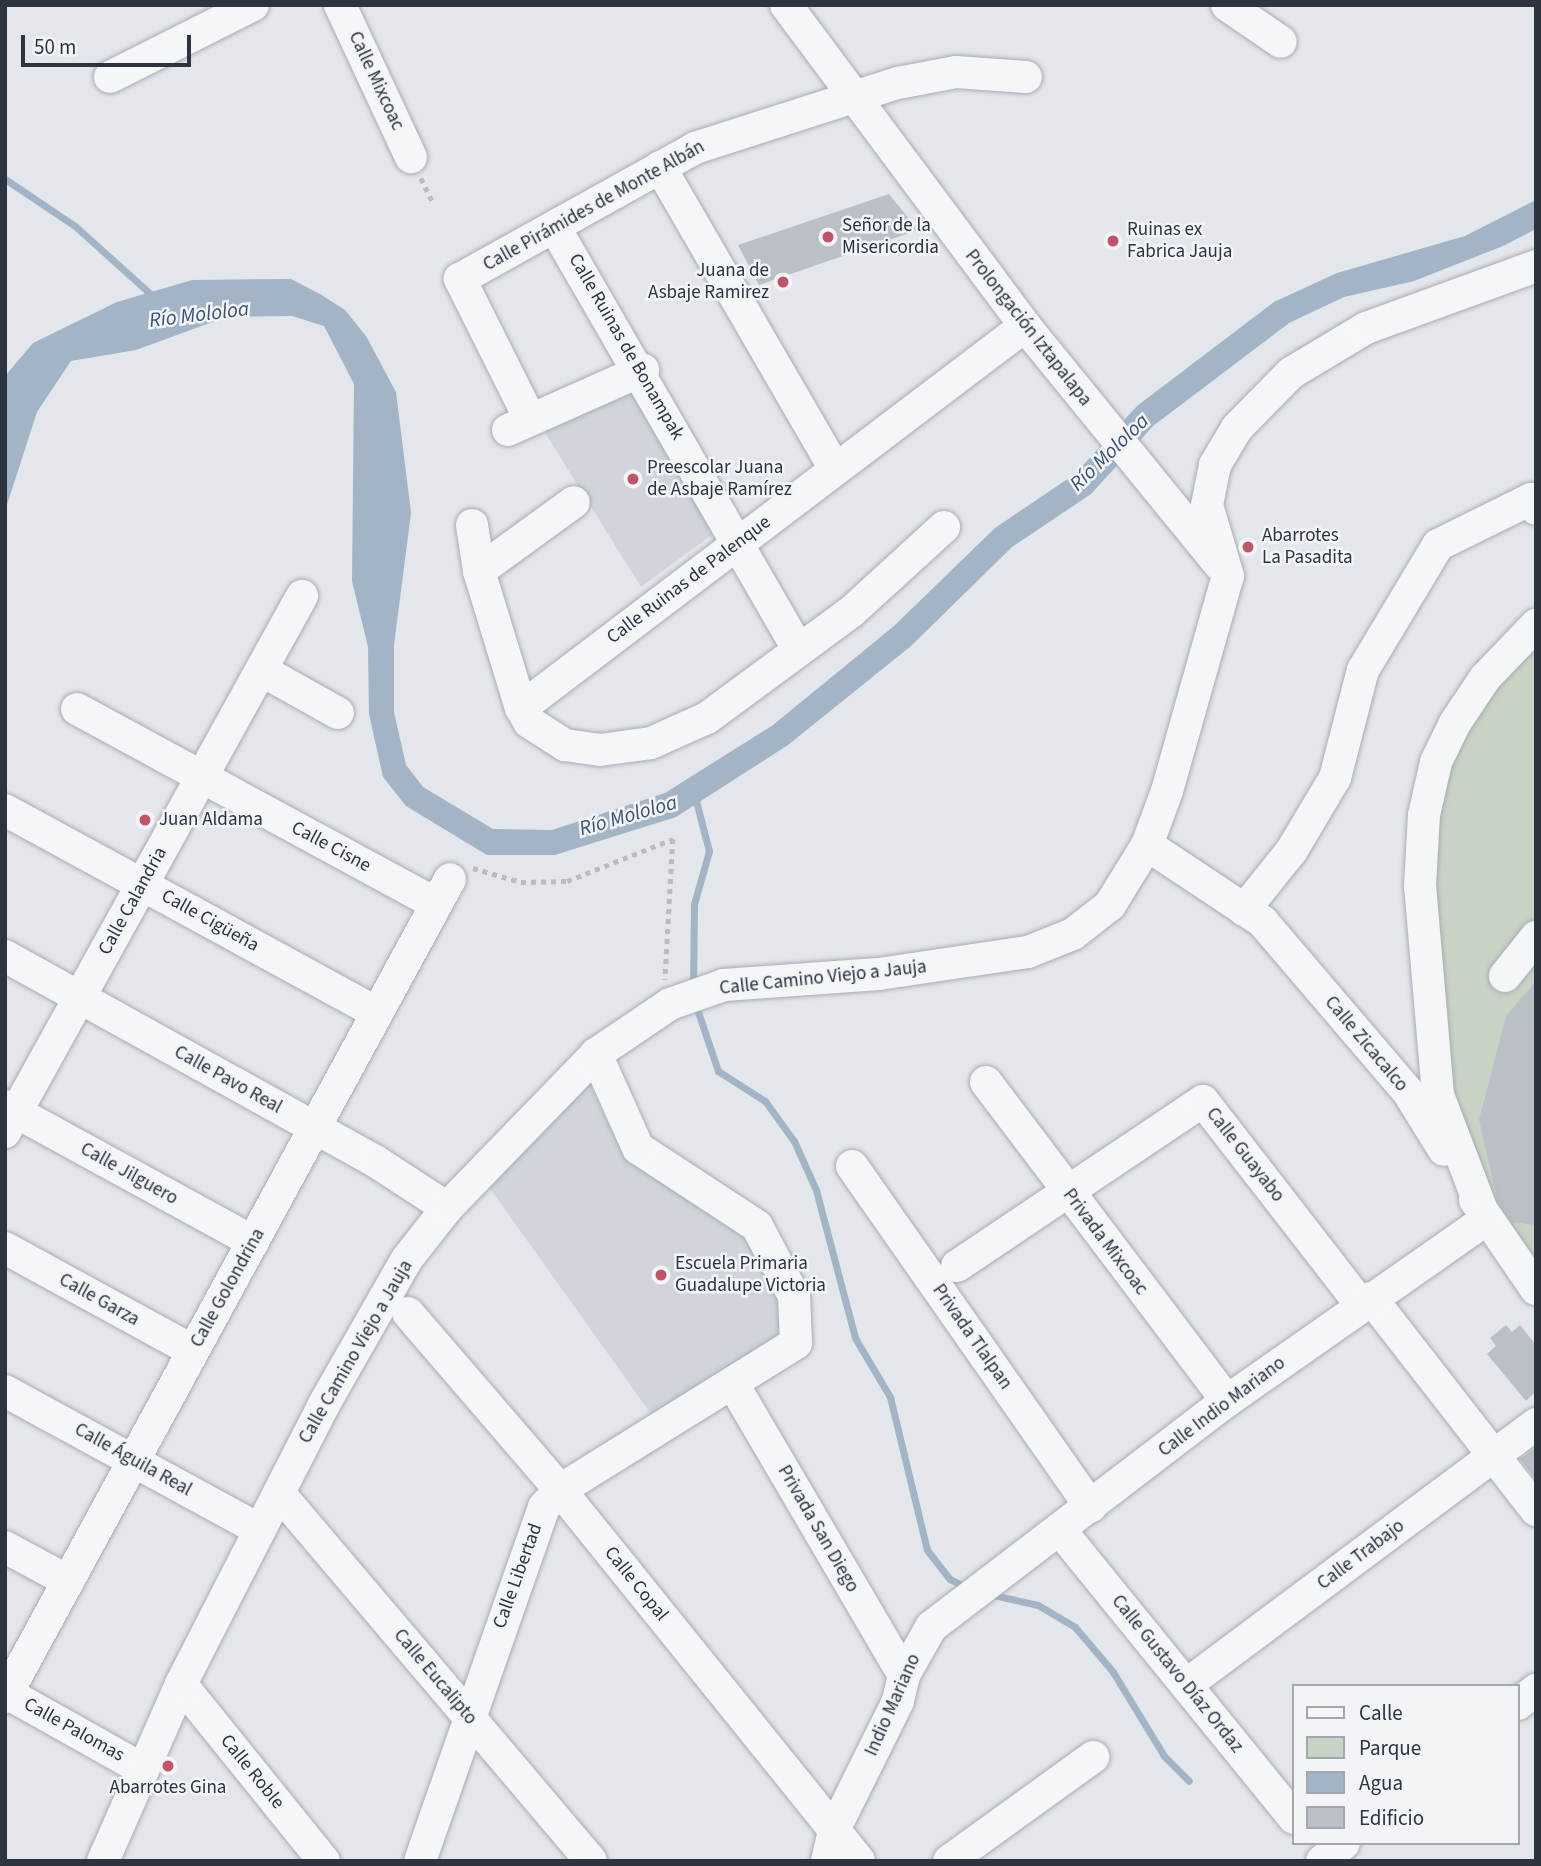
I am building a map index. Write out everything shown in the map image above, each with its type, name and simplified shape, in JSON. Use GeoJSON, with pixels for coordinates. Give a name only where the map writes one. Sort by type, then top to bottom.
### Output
{"type":"FeatureCollection","features":[{"type":"Feature","properties":{"kind":"street"},"geometry":{"type":"LineString","coordinates":[[110,76],[253,5]]}},
{"type":"Feature","properties":{"kind":"street","name":"Calle Mixcoac"},"geometry":{"type":"LineString","coordinates":[[340,5],[411,157]]}},
{"type":"Feature","properties":{"kind":"street","name":"Prolongación Iztapalapa"},"geometry":{"type":"LineString","coordinates":[[786,5],[849,94],[1025,326],[1228,576]]}},
{"type":"Feature","properties":{"kind":"street"},"geometry":{"type":"LineString","coordinates":[[1227,5],[1281,41]]}},
{"type":"Feature","properties":{"kind":"street","name":"Calle Pirámides de Monte Albán"},"geometry":{"type":"LineString","coordinates":[[643,370],[519,425],[460,279],[660,167],[849,94],[956,72],[1026,77]]}},
{"type":"Feature","properties":{"kind":"street"},"geometry":{"type":"LineString","coordinates":[[660,167],[835,470]]}},
{"type":"Feature","properties":{"kind":"street","name":"Calle Ruinas de Bonampak"},"geometry":{"type":"LineString","coordinates":[[555,228],[643,370],[735,544],[799,650]]}},
{"type":"Feature","properties":{"kind":"street"},"geometry":{"type":"LineString","coordinates":[[1228,576],[1207,505],[1215,465],[1237,428],[1291,373],[1366,328],[1536,266]]}},
{"type":"Feature","properties":{"kind":"street","name":"Calle Ruinas de Palenque"},"geometry":{"type":"LineString","coordinates":[[521,708],[1025,326]]}},
{"type":"Feature","properties":{"kind":"street"},"geometry":{"type":"LineString","coordinates":[[1244,910],[1292,850],[1335,778],[1363,670],[1438,545],[1531,499],[1536,509]]}},
{"type":"Feature","properties":{"kind":"street"},"geometry":{"type":"LineString","coordinates":[[479,571],[574,502]]}},
{"type":"Feature","properties":{"kind":"street"},"geometry":{"type":"LineString","coordinates":[[472,525],[479,571],[521,708],[529,722],[565,745],[600,750],[651,743],[707,718],[799,650],[944,527]]}},
{"type":"Feature","properties":{"kind":"street","name":"Calle Camino Viejo a Jauja"},"geometry":{"type":"LineString","coordinates":[[103,1861],[181,1684],[279,1493],[376,1310],[447,1208],[596,1054],[667,1007],[724,985],[880,974],[1028,952],[1073,934],[1110,905],[1147,845],[1167,791],[1228,576]]}},
{"type":"Feature","properties":{"kind":"street","name":"Calle Calandria"},"geometry":{"type":"LineString","coordinates":[[9,1117],[80,998],[302,596]]}},
{"type":"Feature","properties":{"kind":"street"},"geometry":{"type":"LineString","coordinates":[[1485,1216],[1434,1070],[1420,886],[1424,815],[1436,762],[1455,723],[1485,678],[1536,625]]}},
{"type":"Feature","properties":{"kind":"street"},"geometry":{"type":"LineString","coordinates":[[261,670],[338,713]]}},
{"type":"Feature","properties":{"kind":"street","name":"Calle Cisne"},"geometry":{"type":"LineString","coordinates":[[77,709],[202,777],[443,891]]}},
{"type":"Feature","properties":{"kind":"street","name":"Calle Cigüeña"},"geometry":{"type":"LineString","coordinates":[[5,810],[377,1013]]}},
{"type":"Feature","properties":{"kind":"street","name":"Calle Zicacalco"},"geometry":{"type":"LineString","coordinates":[[1147,845],[1262,921],[1408,1092],[1485,1216],[1536,1289]]}},
{"type":"Feature","properties":{"kind":"street","name":"Calle Golondrina"},"geometry":{"type":"LineString","coordinates":[[6,1694],[443,891]]}},
{"type":"Feature","properties":{"kind":"street"},"geometry":{"type":"LineString","coordinates":[[1505,975],[1536,937]]}},
{"type":"Feature","properties":{"kind":"street","name":"Calle Pavo Real"},"geometry":{"type":"LineString","coordinates":[[5,956],[315,1128],[447,1208]]}},
{"type":"Feature","properties":{"kind":"street","name":"Calle Libertad"},"geometry":{"type":"LineString","coordinates":[[420,1861],[467,1715],[544,1507],[560,1490],[796,1343],[794,1296],[757,1226],[638,1148],[596,1054]]}},
{"type":"Feature","properties":{"kind":"street","name":"Privada Mixcoac"},"geometry":{"type":"LineString","coordinates":[[986,1082],[1227,1401]]}},
{"type":"Feature","properties":{"kind":"street","name":"Calle Guayabo"},"geometry":{"type":"LineString","coordinates":[[1065,1189],[1203,1101],[1536,1510]]}},
{"type":"Feature","properties":{"kind":"street","name":"Calle Jilguero"},"geometry":{"type":"LineString","coordinates":[[9,1117],[253,1242]]}},
{"type":"Feature","properties":{"kind":"street","name":"Privada Tlalpan"},"geometry":{"type":"LineString","coordinates":[[852,1166],[1091,1507]]}},
{"type":"Feature","properties":{"kind":"street"},"geometry":{"type":"LineString","coordinates":[[957,1266],[1065,1189]]}},
{"type":"Feature","properties":{"kind":"street","name":"Calle Indio Mariano"},"geometry":{"type":"LineString","coordinates":[[963,1601],[1060,1531],[1227,1401],[1485,1216]]}},
{"type":"Feature","properties":{"kind":"street","name":"Calle Garza"},"geometry":{"type":"LineString","coordinates":[[5,1248],[193,1351]]}},
{"type":"Feature","properties":{"kind":"street","name":"Calle Copal"},"geometry":{"type":"LineString","coordinates":[[408,1313],[560,1490],[859,1861]]}},
{"type":"Feature","properties":{"kind":"street","name":"Privada San Diego"},"geometry":{"type":"LineString","coordinates":[[733,1384],[904,1675]]}},
{"type":"Feature","properties":{"kind":"street","name":"Calle Águila Real"},"geometry":{"type":"LineString","coordinates":[[5,1391],[260,1530]]}},
{"type":"Feature","properties":{"kind":"street","name":"Calle Trabajo"},"geometry":{"type":"LineString","coordinates":[[1186,1685],[1536,1424]]}},
{"type":"Feature","properties":{"kind":"street","name":"Calle Eucalipto"},"geometry":{"type":"LineString","coordinates":[[279,1493],[590,1861]]}},
{"type":"Feature","properties":{"kind":"street","name":"Calle Gustavo Díaz Ordaz"},"geometry":{"type":"LineString","coordinates":[[1060,1531],[1292,1816]]}},
{"type":"Feature","properties":{"kind":"street"},"geometry":{"type":"LineString","coordinates":[[5,1547],[68,1581]]}},
{"type":"Feature","properties":{"kind":"street","name":"Indio Mariano"},"geometry":{"type":"LineString","coordinates":[[827,1861],[834,1830],[898,1701],[904,1675],[931,1627],[963,1601]]}},
{"type":"Feature","properties":{"kind":"street","name":"Calle Roble"},"geometry":{"type":"LineString","coordinates":[[181,1684],[324,1861]]}},
{"type":"Feature","properties":{"kind":"street"},"geometry":{"type":"LineString","coordinates":[[1520,1702],[1536,1690]]}},
{"type":"Feature","properties":{"kind":"street","name":"Calle Palomas"},"geometry":{"type":"LineString","coordinates":[[6,1694],[142,1769]]}},
{"type":"Feature","properties":{"kind":"street"},"geometry":{"type":"LineString","coordinates":[[949,1861],[1093,1757]]}},
{"type":"Feature","properties":{"kind":"path"},"geometry":{"type":"LineString","coordinates":[[443,891],[474,867],[521,882],[568,881],[673,839],[667,1007]]}},
{"type":"Feature","properties":{"kind":"shaded area","name":"Preescolar Juana de Asbaje Ramírez"},"geometry":{"type":"Polygon","coordinates":[[[634,385],[721,528],[641,587],[544,431],[634,385]]]}},
{"type":"Feature","properties":{"kind":"shaded area","name":"Escuela Primaria Guadalupe Victoria"},"geometry":{"type":"Polygon","coordinates":[[[588,1081],[622,1152],[755,1242],[786,1307],[786,1339],[656,1421],[484,1180],[588,1081]]]}},
{"type":"Feature","properties":{"kind":"green space"},"geometry":{"type":"Polygon","coordinates":[[[1536,625],[1536,1289],[1505,1248],[1429,1031],[1436,762],[1536,625]]]}},
{"type":"Feature","properties":{"kind":"water","name":"Río Mololoa"},"geometry":{"type":"Polygon","coordinates":[[[1536,200],[1536,229],[1503,246],[1414,281],[1344,297],[1289,323],[1153,426],[1091,494],[1012,547],[911,646],[788,745],[676,817],[555,855],[487,855],[406,806],[383,777],[369,714],[368,647],[352,581],[354,384],[324,326],[292,316],[226,317],[136,350],[71,361],[37,412],[5,511],[5,376],[33,343],[117,302],[192,280],[291,279],[320,294],[345,310],[366,336],[396,392],[411,513],[394,645],[394,712],[406,765],[423,787],[493,829],[552,830],[665,793],[773,725],[894,626],[995,528],[1075,474],[1137,406],[1274,302],[1337,273],[1465,236],[1536,200]]]}},
{"type":"Feature","properties":{"kind":"building","name":"Señor de la Misericordia"},"geometry":{"type":"Polygon","coordinates":[[[889,194],[918,230],[759,285],[738,245],[889,194]]]}},
{"type":"Feature","properties":{"kind":"building"},"geometry":{"type":"Polygon","coordinates":[[[1536,981],[1536,1225],[1512,1222],[1498,1201],[1479,1120],[1506,1016],[1536,981]]]}},
{"type":"Feature","properties":{"kind":"building"},"geometry":{"type":"Polygon","coordinates":[[[1506,1325],[1512,1332],[1520,1325],[1536,1345],[1536,1391],[1526,1401],[1487,1354],[1496,1346],[1490,1338],[1506,1325]]]}},
{"type":"Feature","properties":{"kind":"building"},"geometry":{"type":"Polygon","coordinates":[[[1536,1447],[1536,1480],[1520,1459],[1536,1447]]]}},
{"type":"Feature","properties":{"kind":"waterway","name":"Río Mololoa"},"geometry":{"type":"LineString","coordinates":[[5,179],[75,226],[155,298]]}},
{"type":"Feature","properties":{"kind":"waterway"},"geometry":{"type":"LineString","coordinates":[[693,988],[694,904],[709,851],[695,797]]}},
{"type":"Feature","properties":{"kind":"waterway"},"geometry":{"type":"LineString","coordinates":[[695,1003],[718,1071],[765,1101],[794,1141],[816,1190],[855,1338],[890,1397],[927,1550],[950,1579],[967,1588]]}},
{"type":"Feature","properties":{"kind":"waterway"},"geometry":{"type":"LineString","coordinates":[[989,1594],[1038,1605],[1075,1627],[1113,1672],[1164,1756],[1189,1781]]}},
{"type":"Feature","properties":{"kind":"place","name":"Señor de la Misericordia"},"geometry":{"type":"Point","coordinates":[828,237]}},
{"type":"Feature","properties":{"kind":"place","name":"Ruinas ex Fabrica Jauja"},"geometry":{"type":"Point","coordinates":[1113,241]}},
{"type":"Feature","properties":{"kind":"place","name":"Juana de Asbaje Ramirez"},"geometry":{"type":"Point","coordinates":[783,282]}},
{"type":"Feature","properties":{"kind":"place","name":"Preescolar Juana de Asbaje Ramírez"},"geometry":{"type":"Point","coordinates":[633,479]}},
{"type":"Feature","properties":{"kind":"place","name":"Abarrotes La Pasadita"},"geometry":{"type":"Point","coordinates":[1248,547]}},
{"type":"Feature","properties":{"kind":"place","name":"Juan Aldama"},"geometry":{"type":"Point","coordinates":[145,820]}},
{"type":"Feature","properties":{"kind":"place","name":"Escuela Primaria Guadalupe Victoria"},"geometry":{"type":"Point","coordinates":[661,1275]}},
{"type":"Feature","properties":{"kind":"place","name":"Abarrotes Gina"},"geometry":{"type":"Point","coordinates":[168,1766]}}]}
